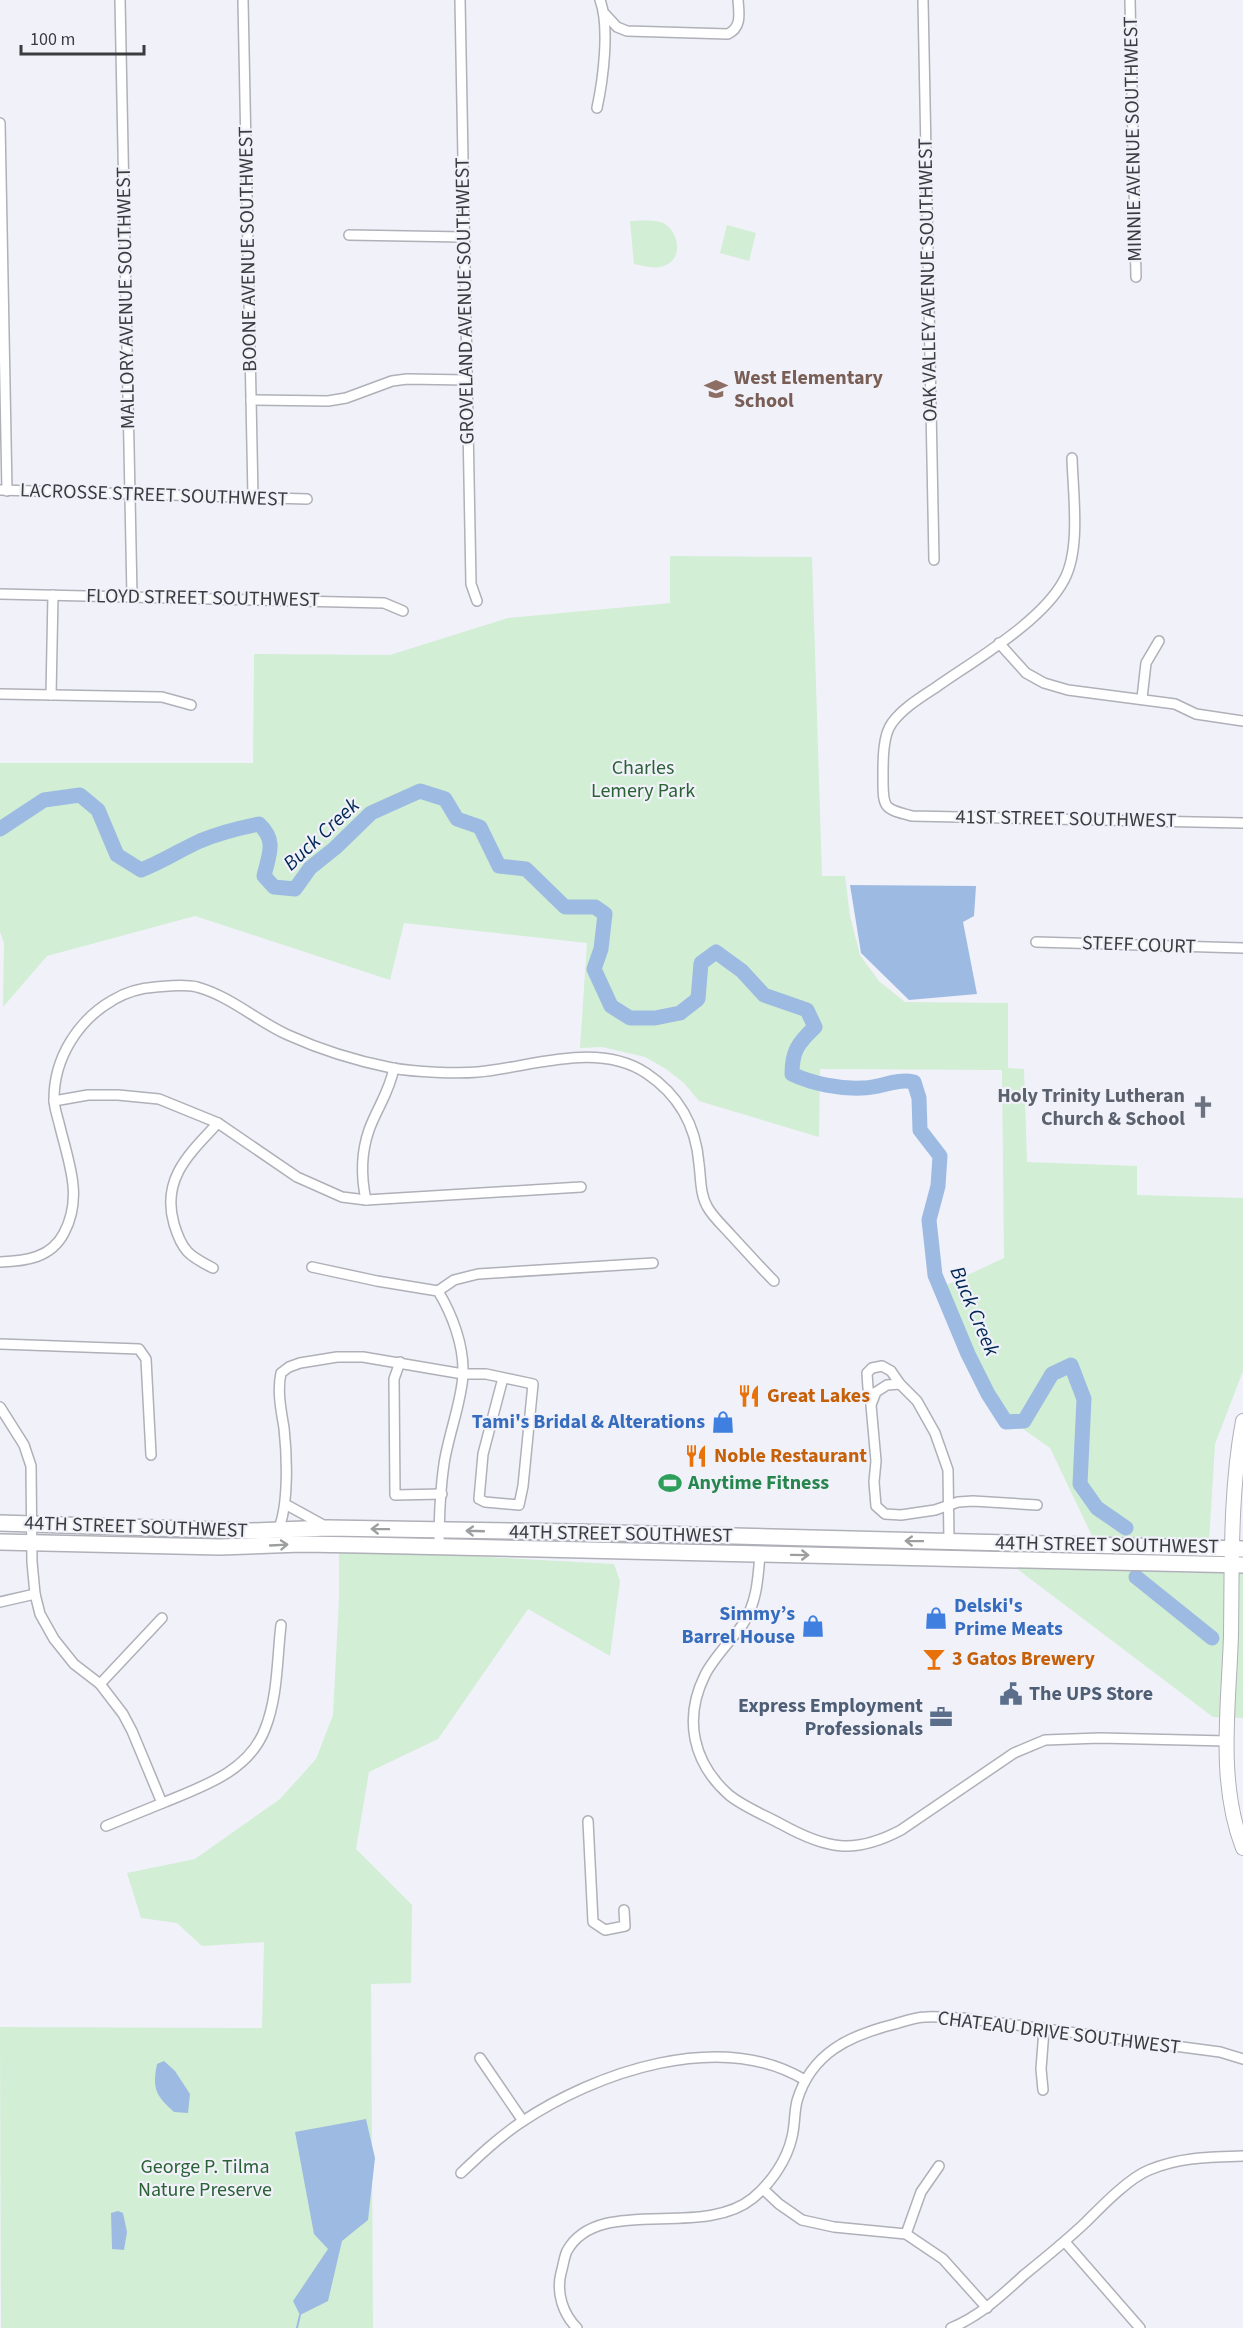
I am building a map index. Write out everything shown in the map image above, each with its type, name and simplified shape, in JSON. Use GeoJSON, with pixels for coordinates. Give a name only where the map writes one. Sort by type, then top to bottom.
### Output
{"type":"FeatureCollection","features":[{"type":"Feature","properties":{"kind":"main road","name":"44TH STREET SOUTHWEST"},"geometry":{"type":"LineString","coordinates":[[0,1523],[215,1530],[328,1528],[575,1532],[1238,1549]]}},
{"type":"Feature","properties":{"kind":"main road"},"geometry":{"type":"LineString","coordinates":[[574,1550],[575,1532]]}},
{"type":"Feature","properties":{"kind":"main road"},"geometry":{"type":"LineString","coordinates":[[742,1554],[759,1537]]}},
{"type":"Feature","properties":{"kind":"main road"},"geometry":{"type":"LineString","coordinates":[[760,1554],[765,1545],[778,1538]]}},
{"type":"Feature","properties":{"kind":"main road","name":"44TH STREET SOUTHWEST"},"geometry":{"type":"LineString","coordinates":[[0,1542],[220,1547],[301,1544],[1238,1565]]}},
{"type":"Feature","properties":{"kind":"main road"},"geometry":{"type":"LineString","coordinates":[[993,1542],[1000,1560],[1015,1544]]}},
{"type":"Feature","properties":{"kind":"street","name":"MALLORY AVENUE SOUTHWEST"},"geometry":{"type":"LineString","coordinates":[[120,0],[132,596]]}},
{"type":"Feature","properties":{"kind":"street","name":"BOONE AVENUE SOUTHWEST"},"geometry":{"type":"LineString","coordinates":[[243,0],[253,497]]}},
{"type":"Feature","properties":{"kind":"street","name":"GROVELAND AVENUE SOUTHWEST"},"geometry":{"type":"LineString","coordinates":[[460,0],[471,584],[477,602]]}},
{"type":"Feature","properties":{"kind":"street"},"geometry":{"type":"LineString","coordinates":[[600,0],[605,14],[616,27],[627,31],[728,34],[738,24],[738,0]]}},
{"type":"Feature","properties":{"kind":"street","name":"OAK VALLEY AVENUE SOUTHWEST"},"geometry":{"type":"LineString","coordinates":[[923,0],[934,560]]}},
{"type":"Feature","properties":{"kind":"street","name":"MINNIE AVENUE SOUTHWEST"},"geometry":{"type":"LineString","coordinates":[[1130,0],[1136,277]]}},
{"type":"Feature","properties":{"kind":"street"},"geometry":{"type":"LineString","coordinates":[[597,108],[602,82],[605,14]]}},
{"type":"Feature","properties":{"kind":"street"},"geometry":{"type":"LineString","coordinates":[[0,123],[3,490]]}},
{"type":"Feature","properties":{"kind":"street"},"geometry":{"type":"LineString","coordinates":[[349,236],[464,237]]}},
{"type":"Feature","properties":{"kind":"street"},"geometry":{"type":"LineString","coordinates":[[251,400],[328,401],[346,398],[392,381],[467,380]]}},
{"type":"Feature","properties":{"kind":"street"},"geometry":{"type":"LineString","coordinates":[[1072,458],[1073,544],[1065,579],[1041,610],[999,643],[1026,673],[1044,683],[1068,690],[1175,704],[1196,714],[1243,721]]}},
{"type":"Feature","properties":{"kind":"street","name":"LACROSSE STREET SOUTHWEST"},"geometry":{"type":"LineString","coordinates":[[3,490],[307,499]]}},
{"type":"Feature","properties":{"kind":"street","name":"FLOYD STREET SOUTHWEST"},"geometry":{"type":"LineString","coordinates":[[0,594],[384,603],[404,611]]}},
{"type":"Feature","properties":{"kind":"street"},"geometry":{"type":"LineString","coordinates":[[51,695],[53,596]]}},
{"type":"Feature","properties":{"kind":"street"},"geometry":{"type":"LineString","coordinates":[[1142,698],[1146,663],[1159,641]]}},
{"type":"Feature","properties":{"kind":"street","name":"41ST STREET SOUTHWEST"},"geometry":{"type":"LineString","coordinates":[[999,643],[906,708],[890,724],[883,756],[883,801],[889,810],[912,816],[1243,823]]}},
{"type":"Feature","properties":{"kind":"street"},"geometry":{"type":"LineString","coordinates":[[0,694],[162,697],[191,705]]}},
{"type":"Feature","properties":{"kind":"street","name":"STEFF COURT"},"geometry":{"type":"LineString","coordinates":[[1035,942],[1243,948]]}},
{"type":"Feature","properties":{"kind":"street"},"geometry":{"type":"LineString","coordinates":[[0,1262],[24,1261],[46,1252],[61,1239],[72,1218],[75,1198],[72,1177],[54,1101],[57,1071],[72,1037],[89,1017],[113,1000],[130,992],[159,987],[195,987],[216,995],[285,1034],[323,1050],[394,1068],[475,1073],[566,1058],[599,1056],[624,1062],[646,1073],[674,1096],[686,1115],[697,1145],[702,1194],[709,1209],[774,1281]]}},
{"type":"Feature","properties":{"kind":"street"},"geometry":{"type":"LineString","coordinates":[[366,1200],[362,1180],[363,1159],[369,1130],[390,1087],[394,1068]]}},
{"type":"Feature","properties":{"kind":"street"},"geometry":{"type":"LineString","coordinates":[[54,1101],[88,1095],[159,1099],[218,1123],[297,1177],[342,1197],[366,1200],[581,1187]]}},
{"type":"Feature","properties":{"kind":"street"},"geometry":{"type":"LineString","coordinates":[[213,1268],[192,1258],[183,1248],[170,1208],[173,1183],[187,1156],[218,1123]]}},
{"type":"Feature","properties":{"kind":"street"},"geometry":{"type":"LineString","coordinates":[[312,1267],[438,1291],[454,1280],[478,1274],[653,1263]]}},
{"type":"Feature","properties":{"kind":"street"},"geometry":{"type":"LineString","coordinates":[[438,1291],[454,1323],[463,1374],[444,1464],[439,1547]]}},
{"type":"Feature","properties":{"kind":"street"},"geometry":{"type":"LineString","coordinates":[[0,1344],[139,1349],[146,1359],[151,1455]]}},
{"type":"Feature","properties":{"kind":"street"},"geometry":{"type":"LineString","coordinates":[[278,1530],[285,1504],[285,1440],[279,1383],[281,1373],[289,1367],[336,1357],[363,1357],[463,1374],[486,1374],[533,1384],[519,1505],[485,1502],[479,1498],[483,1454],[503,1378]]}},
{"type":"Feature","properties":{"kind":"street"},"geometry":{"type":"LineString","coordinates":[[400,1362],[394,1379],[395,1495],[442,1494]]}},
{"type":"Feature","properties":{"kind":"street"},"geometry":{"type":"LineString","coordinates":[[949,1542],[951,1505],[948,1470],[935,1433],[917,1401],[887,1368],[882,1366],[872,1368],[868,1370],[867,1378],[872,1401],[876,1506],[885,1514],[901,1515],[935,1510],[951,1505],[973,1501],[1037,1505]]}},
{"type":"Feature","properties":{"kind":"street"},"geometry":{"type":"LineString","coordinates":[[872,1401],[876,1392],[887,1385],[900,1384]]}},
{"type":"Feature","properties":{"kind":"street"},"geometry":{"type":"LineString","coordinates":[[0,1407],[3,1420],[24,1445],[31,1466],[35,1594],[40,1614],[54,1639],[74,1664],[100,1684],[110,1696],[132,1731],[162,1803]]}},
{"type":"Feature","properties":{"kind":"street"},"geometry":{"type":"LineString","coordinates":[[1243,1421],[1236,1463],[1238,1565],[1227,1741],[1230,1795],[1237,1833],[1243,1848]]}},
{"type":"Feature","properties":{"kind":"street"},"geometry":{"type":"LineString","coordinates":[[285,1504],[328,1528]]}},
{"type":"Feature","properties":{"kind":"street"},"geometry":{"type":"LineString","coordinates":[[760,1554],[755,1598],[743,1624],[706,1673],[695,1703],[693,1734],[704,1766],[731,1796],[807,1839],[834,1847],[861,1846],[884,1839],[901,1830],[1014,1753],[1045,1740],[1064,1738],[1227,1741]]}},
{"type":"Feature","properties":{"kind":"street"},"geometry":{"type":"LineString","coordinates":[[0,1602],[35,1594]]}},
{"type":"Feature","properties":{"kind":"street"},"geometry":{"type":"LineString","coordinates":[[100,1684],[162,1618]]}},
{"type":"Feature","properties":{"kind":"street"},"geometry":{"type":"LineString","coordinates":[[106,1826],[223,1777],[258,1744],[270,1712],[281,1624]]}},
{"type":"Feature","properties":{"kind":"street"},"geometry":{"type":"LineString","coordinates":[[588,1821],[593,1922],[605,1930],[625,1926],[624,1910]]}},
{"type":"Feature","properties":{"kind":"street","name":"CHATEAU DRIVE SOUTHWEST"},"geometry":{"type":"LineString","coordinates":[[577,2328],[564,2309],[560,2278],[567,2252],[585,2233],[604,2224],[627,2219],[673,2220],[710,2217],[750,2200],[763,2189],[789,2149],[795,2124],[796,2104],[805,2080],[818,2063],[851,2037],[924,2017],[963,2018],[1220,2052],[1243,2060]]}},
{"type":"Feature","properties":{"kind":"street"},"geometry":{"type":"LineString","coordinates":[[1043,2090],[1041,2069],[1044,2030]]}},
{"type":"Feature","properties":{"kind":"street"},"geometry":{"type":"LineString","coordinates":[[480,2058],[523,2121]]}},
{"type":"Feature","properties":{"kind":"street"},"geometry":{"type":"LineString","coordinates":[[461,2174],[490,2146],[523,2121],[579,2090],[618,2075],[681,2060],[745,2058],[791,2072],[805,2080]]}},
{"type":"Feature","properties":{"kind":"street"},"geometry":{"type":"LineString","coordinates":[[951,2328],[987,2308],[1065,2241],[1110,2198],[1146,2171],[1195,2157],[1243,2156]]}},
{"type":"Feature","properties":{"kind":"street"},"geometry":{"type":"LineString","coordinates":[[906,2234],[921,2192],[939,2166]]}},
{"type":"Feature","properties":{"kind":"street"},"geometry":{"type":"LineString","coordinates":[[763,2189],[802,2220],[834,2227],[906,2234],[943,2259],[987,2308]]}},
{"type":"Feature","properties":{"kind":"street"},"geometry":{"type":"LineString","coordinates":[[1065,2241],[1140,2328]]}},
{"type":"Feature","properties":{"kind":"green space"},"geometry":{"type":"Polygon","coordinates":[[[630,221],[655,221],[668,226],[677,244],[672,261],[659,267],[634,264],[630,221]]]}},
{"type":"Feature","properties":{"kind":"green space"},"geometry":{"type":"Polygon","coordinates":[[[727,225],[756,233],[749,261],[720,253],[727,225]]]}},
{"type":"Feature","properties":{"kind":"green space","name":"Charles Lemery Park"},"geometry":{"type":"Polygon","coordinates":[[[670,556],[812,557],[822,876],[845,876],[850,916],[860,955],[879,981],[905,1002],[1008,1003],[1008,1068],[1024,1069],[1027,1162],[1137,1166],[1137,1195],[1243,1198],[1243,1371],[1215,1444],[1209,1542],[1094,1540],[1050,1448],[1006,1417],[987,1386],[942,1287],[1004,1258],[1002,1070],[820,1069],[819,1137],[699,1101],[684,1083],[645,1057],[602,1047],[580,1048],[587,943],[404,923],[390,980],[195,916],[47,956],[3,1007],[4,943],[0,932],[0,763],[253,763],[254,654],[390,655],[508,618],[670,603],[670,556]]]}},
{"type":"Feature","properties":{"kind":"green space","name":"George P. Tilma Nature Preserve"},"geometry":{"type":"Polygon","coordinates":[[[339,1549],[614,1564],[620,1581],[610,1656],[528,1609],[438,1739],[369,1772],[356,1849],[412,1905],[411,1983],[371,1984],[373,2328],[1,2328],[0,2027],[262,2028],[264,1942],[202,1946],[177,1923],[141,1918],[127,1873],[195,1859],[280,1799],[316,1759],[333,1715],[339,1549]]]}},
{"type":"Feature","properties":{"kind":"green space"},"geometry":{"type":"Polygon","coordinates":[[[1016,1568],[1243,1574],[1243,1718],[1213,1717],[1016,1568]]]}},
{"type":"Feature","properties":{"kind":"water"},"geometry":{"type":"Polygon","coordinates":[[[850,885],[976,886],[974,916],[963,922],[977,994],[909,1000],[861,953],[850,885]]]}},
{"type":"Feature","properties":{"kind":"water"},"geometry":{"type":"Polygon","coordinates":[[[164,2061],[175,2071],[190,2094],[188,2113],[174,2112],[159,2096],[155,2086],[157,2064],[164,2061]]]}},
{"type":"Feature","properties":{"kind":"water"},"geometry":{"type":"Polygon","coordinates":[[[366,2119],[375,2158],[368,2220],[342,2241],[328,2301],[300,2315],[293,2301],[328,2249],[314,2234],[295,2132],[366,2119]]]}},
{"type":"Feature","properties":{"kind":"water"},"geometry":{"type":"Polygon","coordinates":[[[118,2211],[123,2213],[127,2232],[124,2250],[112,2249],[111,2213],[118,2211]]]}},
{"type":"Feature","properties":{"kind":"waterway","name":"Buck Creek"},"geometry":{"type":"LineString","coordinates":[[0,829],[44,800],[80,795],[98,810],[117,855],[141,870],[207,838],[259,824],[265,830],[270,842],[264,876],[274,887],[295,889],[310,868],[335,848],[371,813],[420,791],[445,799],[457,819],[480,827],[499,866],[526,869],[565,907],[595,907],[605,914],[601,949],[594,969],[611,1006],[630,1018],[655,1018],[680,1013],[698,999],[701,963],[716,952],[742,971],[764,995],[807,1010],[815,1027],[797,1048],[793,1059],[792,1074],[818,1083],[845,1088],[869,1088],[901,1081],[914,1082],[919,1098],[920,1130],[940,1156],[938,1186],[929,1220],[935,1275],[968,1354],[988,1394],[1006,1422],[1024,1421],[1052,1374],[1071,1365],[1084,1399],[1080,1484],[1097,1508],[1126,1528]]}},
{"type":"Feature","properties":{"kind":"waterway","name":"Buck Creek"},"geometry":{"type":"LineString","coordinates":[[1136,1577],[1212,1638]]}},
{"type":"Feature","properties":{"kind":"waterway"},"geometry":{"type":"LineString","coordinates":[[297,2328],[300,2315]]}},
{"type":"Feature","properties":{"kind":"place","name":"West Elementary School"},"geometry":{"type":"Point","coordinates":[716,389]}},
{"type":"Feature","properties":{"kind":"place","name":"Holy Trinity Lutheran Church & School"},"geometry":{"type":"Point","coordinates":[1203,1107]}},
{"type":"Feature","properties":{"kind":"place","name":"Great Lakes"},"geometry":{"type":"Point","coordinates":[749,1396]}},
{"type":"Feature","properties":{"kind":"place","name":"Tami's Bridal & Alterations"},"geometry":{"type":"Point","coordinates":[723,1422]}},
{"type":"Feature","properties":{"kind":"place","name":"Noble Restaurant"},"geometry":{"type":"Point","coordinates":[696,1456]}},
{"type":"Feature","properties":{"kind":"place","name":"Anytime Fitness"},"geometry":{"type":"Point","coordinates":[670,1483]}},
{"type":"Feature","properties":{"kind":"place","name":"Delski's Prime Meats"},"geometry":{"type":"Point","coordinates":[936,1618]}},
{"type":"Feature","properties":{"kind":"place","name":"Simmy’s Barrel House"},"geometry":{"type":"Point","coordinates":[813,1626]}},
{"type":"Feature","properties":{"kind":"place","name":"3 Gatos Brewery"},"geometry":{"type":"Point","coordinates":[934,1659]}},
{"type":"Feature","properties":{"kind":"place","name":"The UPS Store"},"geometry":{"type":"Point","coordinates":[1011,1694]}},
{"type":"Feature","properties":{"kind":"place","name":"Express Employment Professionals"},"geometry":{"type":"Point","coordinates":[941,1717]}}]}
